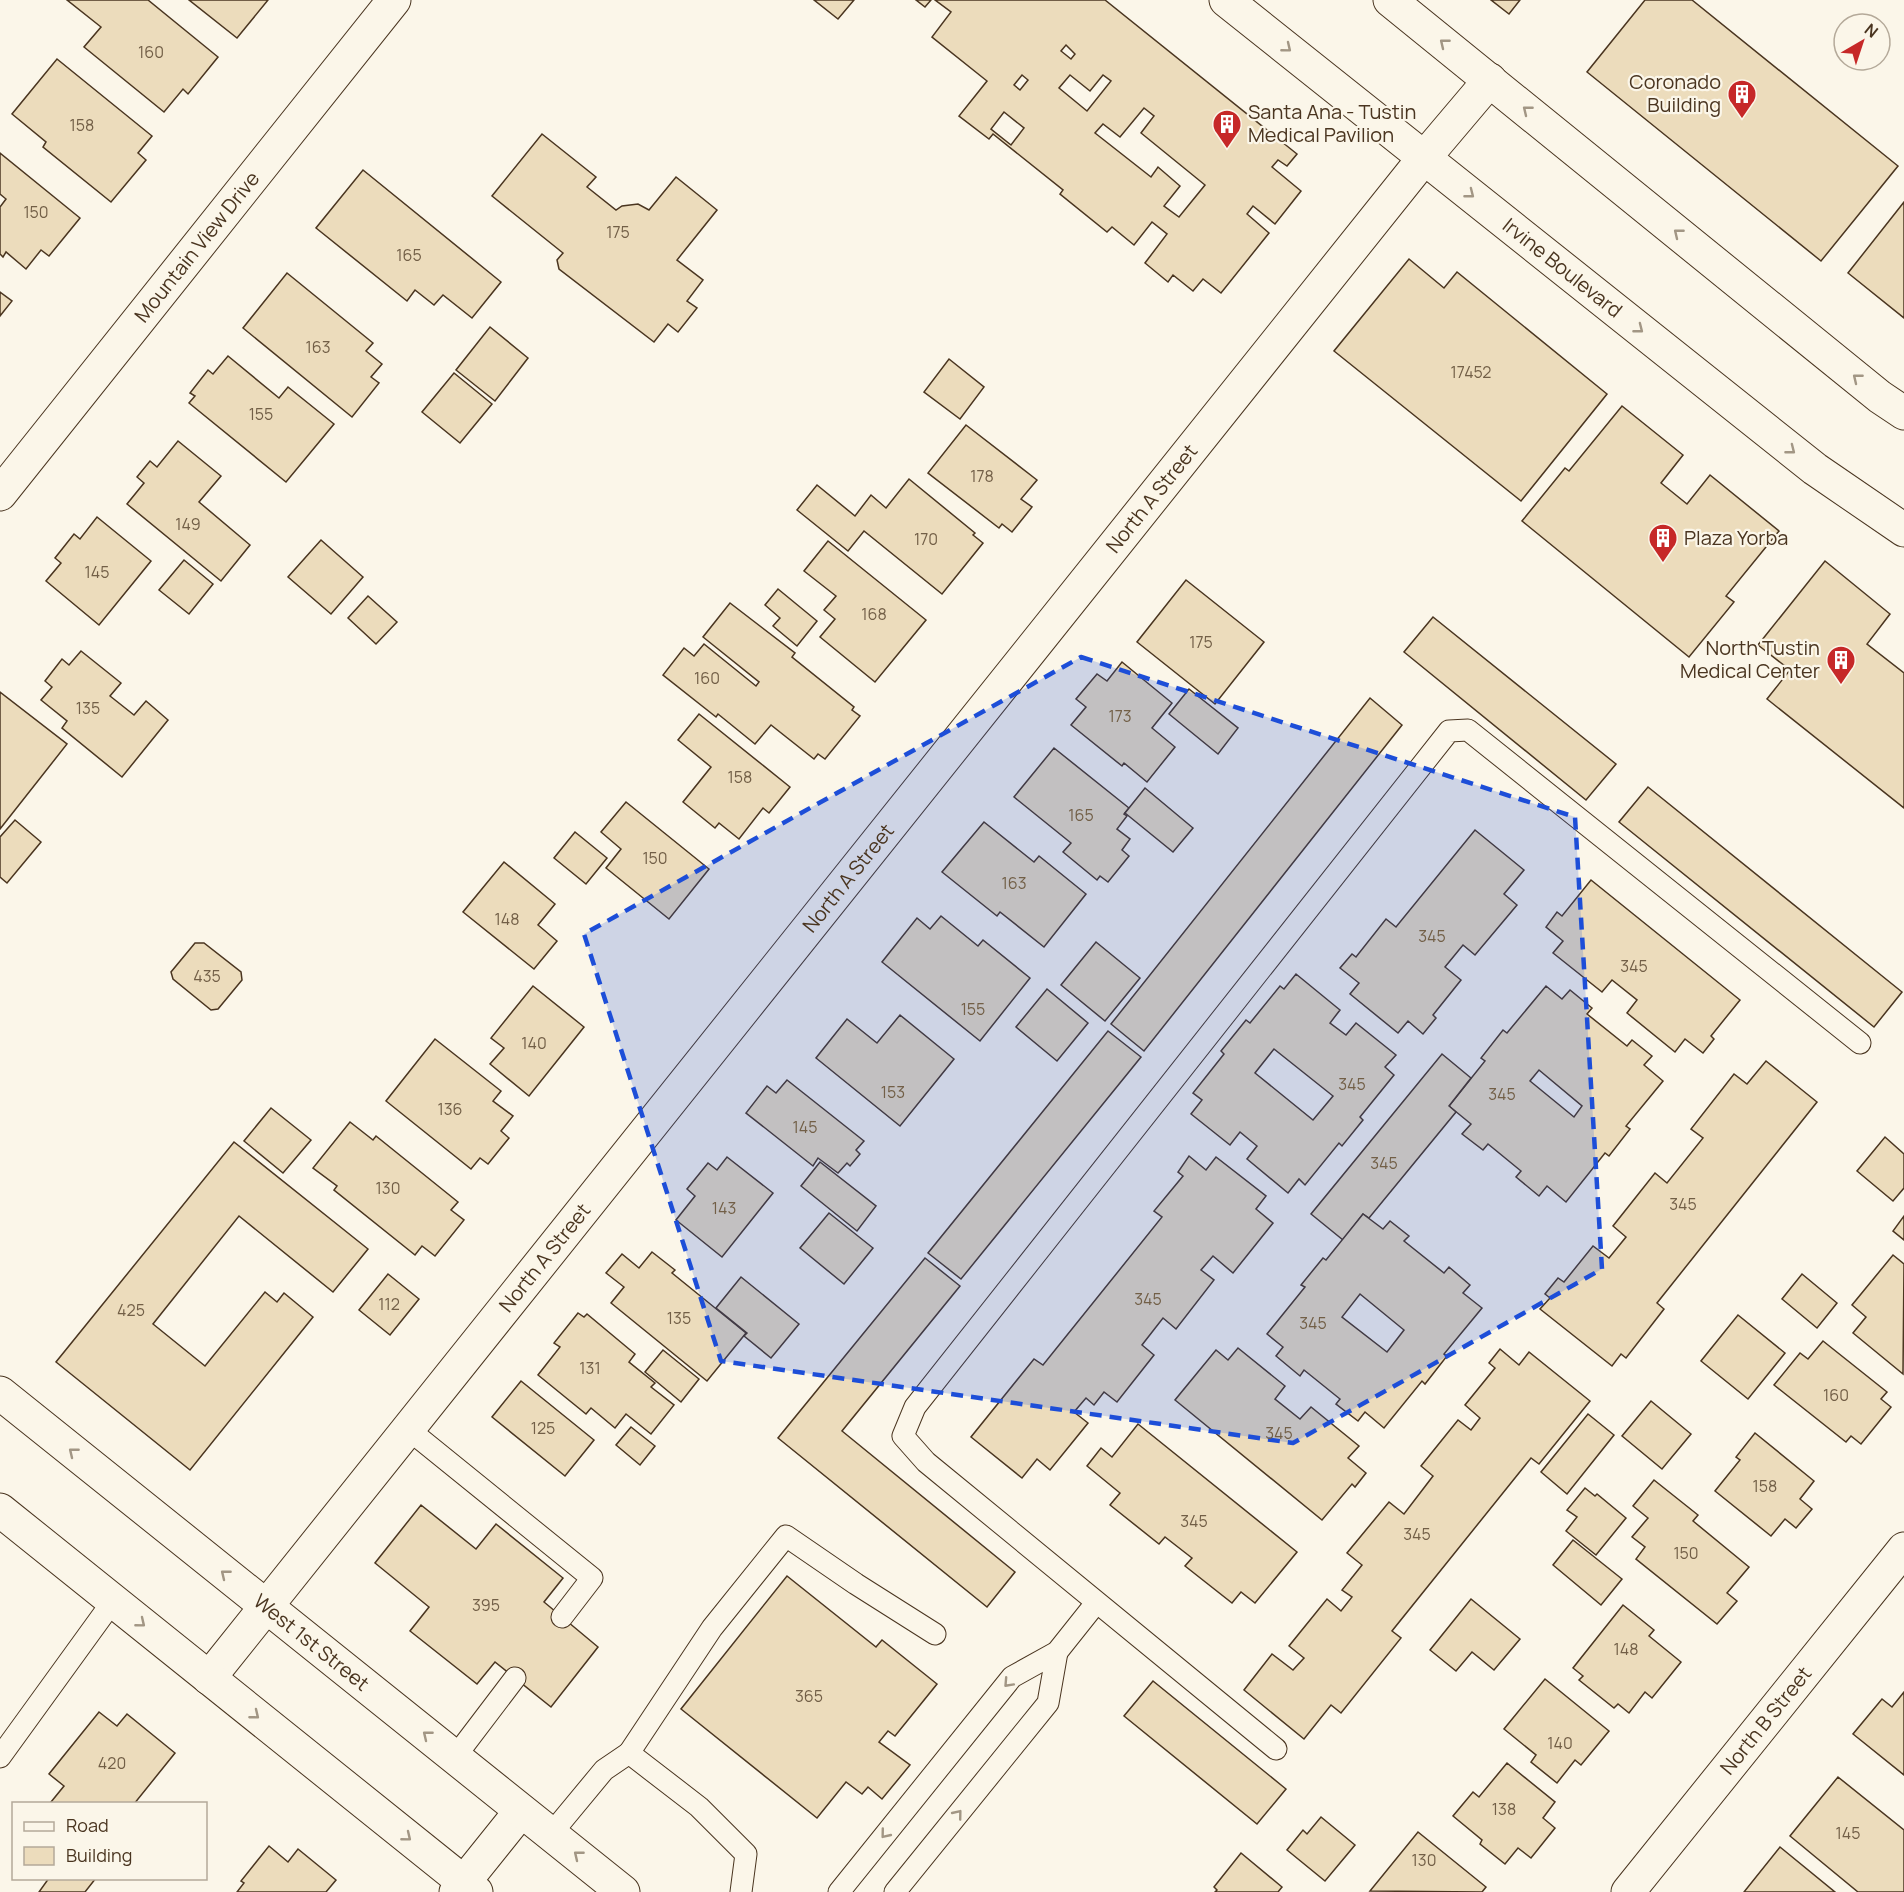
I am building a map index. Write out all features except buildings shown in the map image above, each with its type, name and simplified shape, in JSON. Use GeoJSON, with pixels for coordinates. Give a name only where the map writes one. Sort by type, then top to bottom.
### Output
{"type":"FeatureCollection","features":[{"type":"Feature","properties":{"kind":"street","name":"Mountain View Drive"},"geometry":{"type":"LineString","coordinates":[[0,494],[394,0]]}},
{"type":"Feature","properties":{"kind":"street","name":"Irvine Boulevard"},"geometry":{"type":"LineString","coordinates":[[1226,0],[1815,469],[1904,530]]}},
{"type":"Feature","properties":{"kind":"street"},"geometry":{"type":"LineString","coordinates":[[1390,0],[1880,397],[1904,413]]}},
{"type":"Feature","properties":{"kind":"street","name":"North A Street"},"geometry":{"type":"LineString","coordinates":[[209,1678],[1424,158],[1490,80]]}},
{"type":"Feature","properties":{"kind":"street","name":"West 1st Street"},"geometry":{"type":"LineString","coordinates":[[0,1394],[623,1892]]}},
{"type":"Feature","properties":{"kind":"street"},"geometry":{"type":"LineString","coordinates":[[0,1510],[209,1678],[465,1889],[521,1811]]}},
{"type":"Feature","properties":{"kind":"street","name":"North B Street"},"geometry":{"type":"LineString","coordinates":[[1628,1892],[1904,1549]]}},
{"type":"Feature","properties":{"kind":"lane"},"geometry":{"type":"LineString","coordinates":[[1276,1749],[926,1462],[903,1436],[915,1407],[1449,731],[1468,730],[1860,1043]]}},
{"type":"Feature","properties":{"kind":"lane"},"geometry":{"type":"LineString","coordinates":[[408,1430],[592,1578],[562,1617]]}},
{"type":"Feature","properties":{"kind":"lane"},"geometry":{"type":"LineString","coordinates":[[551,1834],[604,1770],[629,1753],[712,1628],[786,1536],[935,1634]]}},
{"type":"Feature","properties":{"kind":"lane"},"geometry":{"type":"LineString","coordinates":[[0,1757],[113,1601]]}},
{"type":"Feature","properties":{"kind":"lane"},"geometry":{"type":"LineString","coordinates":[[839,1892],[1012,1677],[1057,1652],[1096,1603]]}},
{"type":"Feature","properties":{"kind":"lane"},"geometry":{"type":"LineString","coordinates":[[895,1892],[1048,1703],[1057,1652]]}},
{"type":"Feature","properties":{"kind":"lane"},"geometry":{"type":"LineString","coordinates":[[455,1757],[515,1678]]}},
{"type":"Feature","properties":{"kind":"lane"},"geometry":{"type":"LineString","coordinates":[[629,1753],[699,1807],[746,1854],[741,1892]]}},
{"type":"Feature","properties":{"kind":"highlighted area"},"geometry":{"type":"Polygon","coordinates":[[[1081,657],[1575,817],[1602,1269],[1293,1443],[721,1361],[584,934],[1081,657]]]}},
{"type":"Feature","properties":{"kind":"place","name":"Coronado Building"},"geometry":{"type":"Point","coordinates":[1742,120]}},
{"type":"Feature","properties":{"kind":"place","name":"Santa Ana - Tustin Medical Pavilion"},"geometry":{"type":"Point","coordinates":[1227,150]}},
{"type":"Feature","properties":{"kind":"place","name":"Plaza Yorba"},"geometry":{"type":"Point","coordinates":[1663,564]}},
{"type":"Feature","properties":{"kind":"place","name":"North Tustin Medical Center"},"geometry":{"type":"Point","coordinates":[1841,686]}}]}
